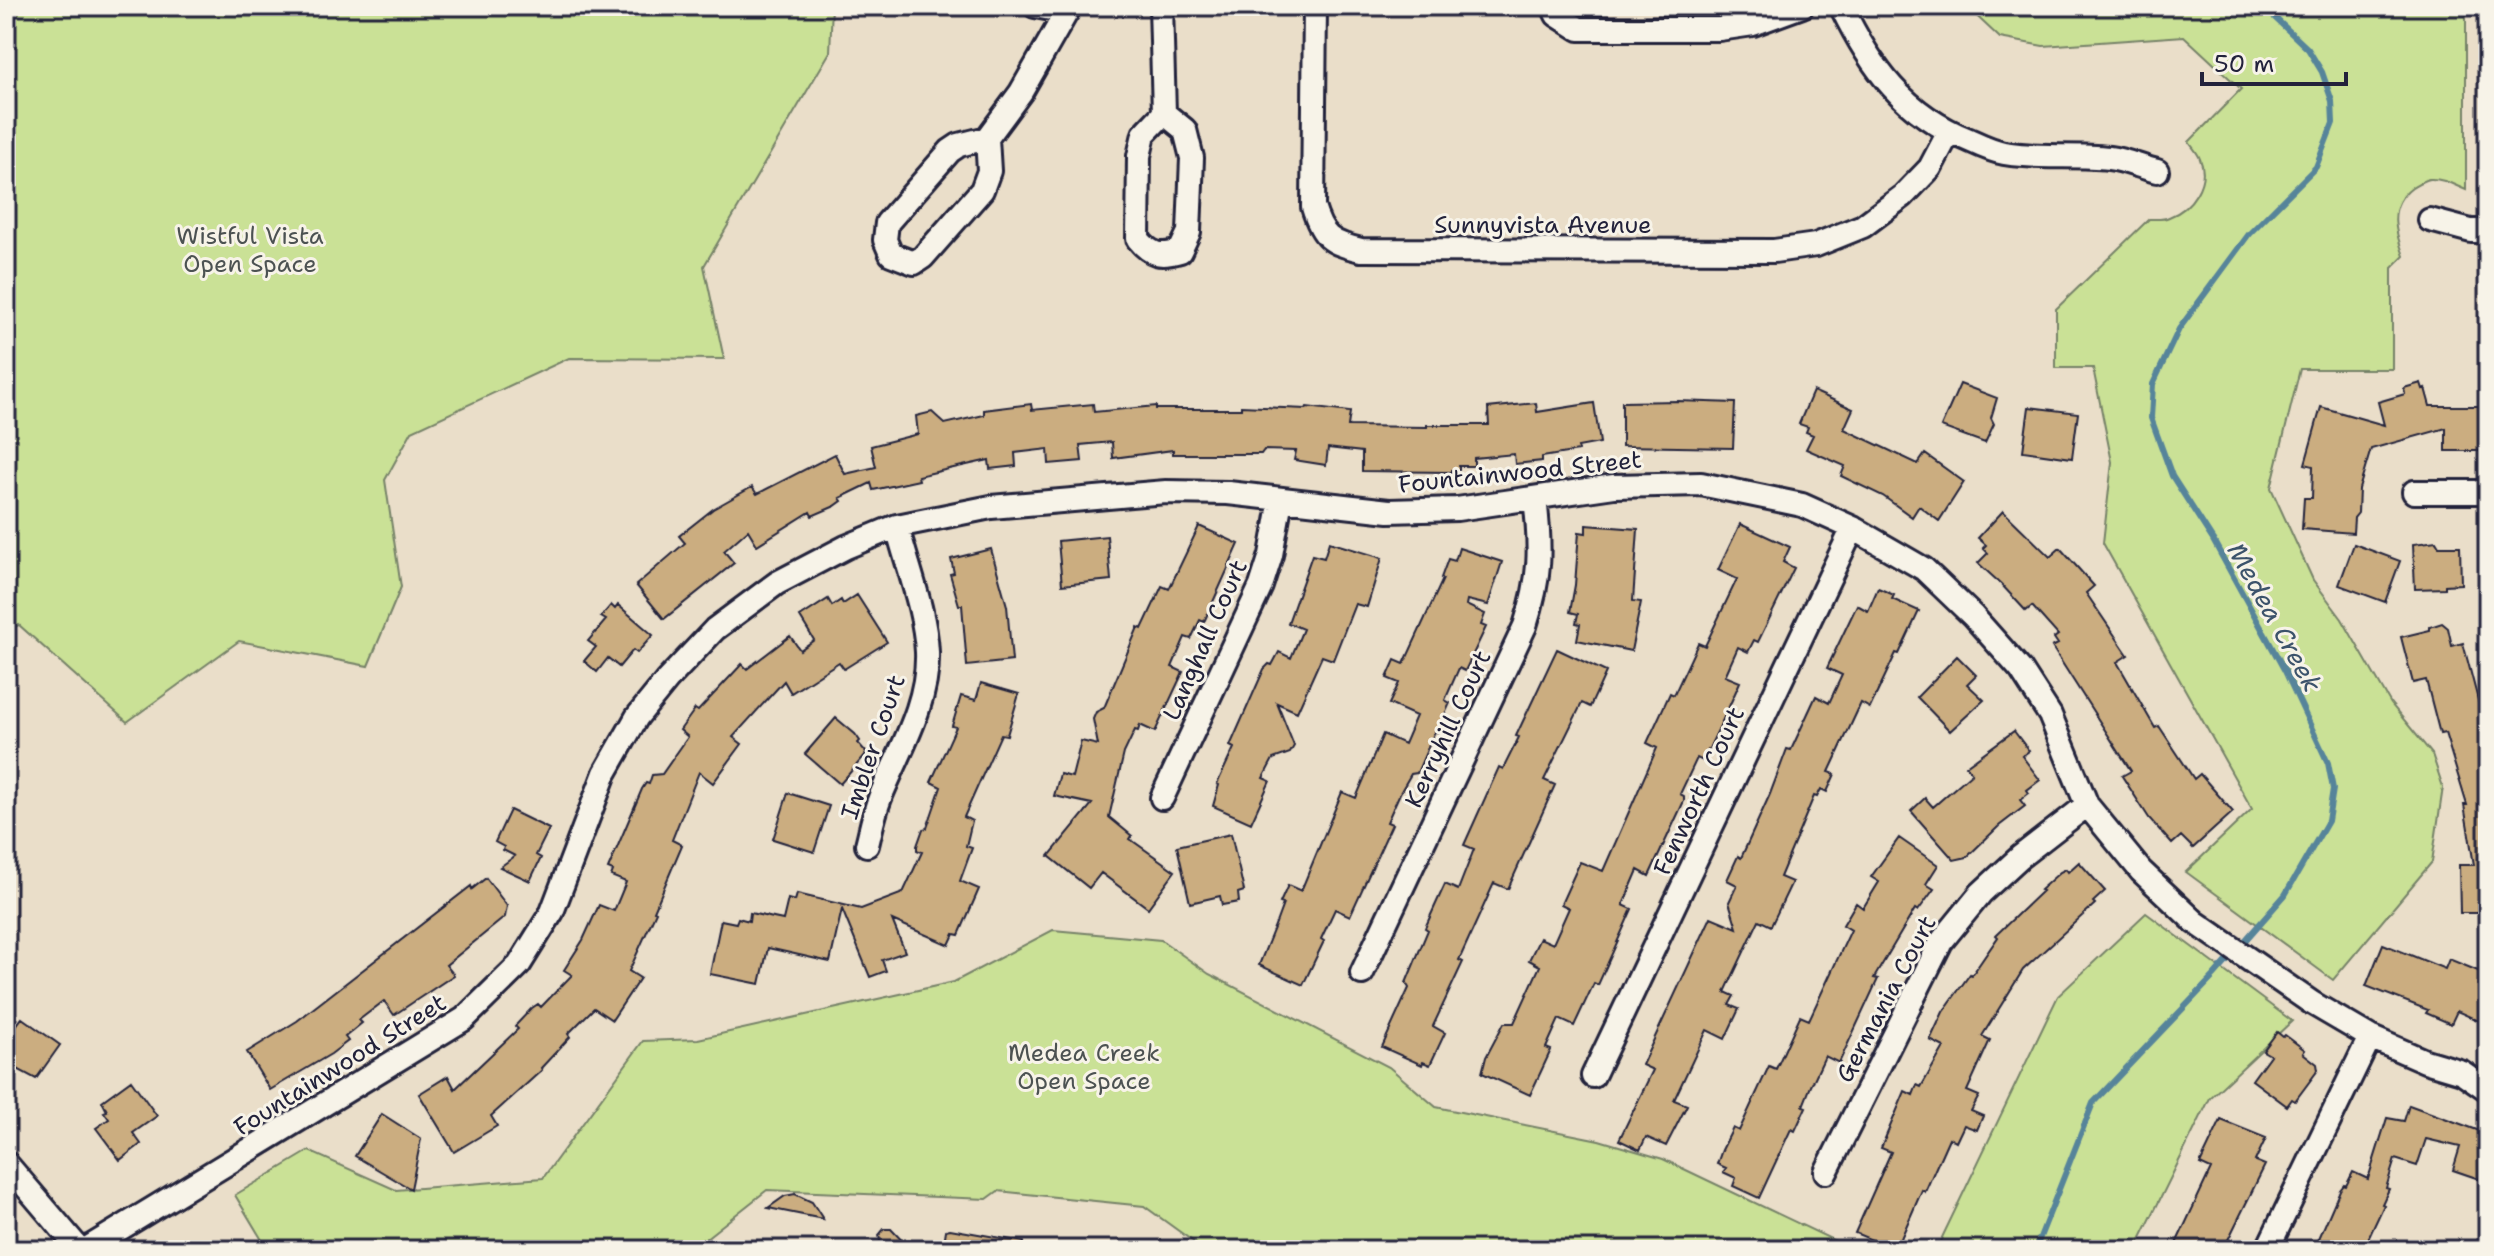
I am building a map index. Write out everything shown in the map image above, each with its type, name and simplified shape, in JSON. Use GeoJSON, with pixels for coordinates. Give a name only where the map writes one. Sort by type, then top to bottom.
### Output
{"type":"FeatureCollection","features":[{"type":"Feature","properties":{"kind":"street"},"geometry":{"type":"LineString","coordinates":[[987,138],[989,171],[982,190],[923,257],[914,263],[891,254],[885,240],[887,223],[950,151],[959,145],[987,138],[1021,92],[1068,9],[1035,6]]}},
{"type":"Feature","properties":{"kind":"street"},"geometry":{"type":"LineString","coordinates":[[1161,6],[1164,113],[1144,134],[1139,156],[1138,239],[1149,252],[1163,256],[1180,251],[1189,232],[1192,158],[1185,130],[1164,113]]}},
{"type":"Feature","properties":{"kind":"street","name":"Sunnyvista Avenue"},"geometry":{"type":"LineString","coordinates":[[1315,6],[1313,207],[1320,229],[1337,245],[1361,250],[1774,251],[1816,245],[1863,226],[1903,196],[1930,168],[1949,132]]}},
{"type":"Feature","properties":{"kind":"street"},"geometry":{"type":"LineString","coordinates":[[1553,6],[1557,15],[1579,29],[1719,29],[1753,24],[1802,6]]}},
{"type":"Feature","properties":{"kind":"street"},"geometry":{"type":"LineString","coordinates":[[1841,6],[1858,41],[1886,82],[1917,112],[1949,132],[2001,153],[2057,158],[2110,158],[2157,171]]}},
{"type":"Feature","properties":{"kind":"street"},"geometry":{"type":"LineString","coordinates":[[2430,220],[2471,231],[2488,231]]}},
{"type":"Feature","properties":{"kind":"street","name":"Fountainwood Street"},"geometry":{"type":"LineString","coordinates":[[82,1250],[464,1019],[519,965],[552,912],[605,773],[637,717],[715,629],[777,583],[846,547],[897,526],[991,507],[1166,492],[1213,493],[1389,511],[1457,509],[1614,486],[1701,484],[1802,505],[1853,528],[1924,569],[1973,616],[2021,670],[2050,715],[2087,805],[2141,871],[2195,922],[2312,1003],[2370,1037],[2425,1061],[2462,1072],[2488,1090]]}},
{"type":"Feature","properties":{"kind":"street"},"geometry":{"type":"LineString","coordinates":[[2414,492],[2488,492]]}},
{"type":"Feature","properties":{"kind":"street","name":"Kerryhill Court"},"geometry":{"type":"LineString","coordinates":[[1362,973],[1525,626],[1540,565],[1535,498]]}},
{"type":"Feature","properties":{"kind":"street","name":"Langhall Court"},"geometry":{"type":"LineString","coordinates":[[1162,798],[1261,586],[1271,555],[1281,499]]}},
{"type":"Feature","properties":{"kind":"street","name":"Imbler Court"},"geometry":{"type":"LineString","coordinates":[[867,845],[878,802],[918,708],[926,679],[924,629],[897,526]]}},
{"type":"Feature","properties":{"kind":"street","name":"Fenworth Court"},"geometry":{"type":"LineString","coordinates":[[1593,1076],[1853,528]]}},
{"type":"Feature","properties":{"kind":"street","name":"Germania Court"},"geometry":{"type":"LineString","coordinates":[[1826,1172],[1941,942],[1981,893],[2020,857],[2087,805]]}},
{"type":"Feature","properties":{"kind":"street"},"geometry":{"type":"LineString","coordinates":[[2267,1250],[2370,1037]]}},
{"type":"Feature","properties":{"kind":"street","name":"Fountainwood Street"},"geometry":{"type":"LineString","coordinates":[[2462,1072],[2488,1070]]}},
{"type":"Feature","properties":{"kind":"street"},"geometry":{"type":"LineString","coordinates":[[6,1163],[82,1250]]}},
{"type":"Feature","properties":{"kind":"green space","name":"Wistful Vista Open Space"},"geometry":{"type":"Polygon","coordinates":[[[6,6],[832,6],[830,52],[704,266],[724,359],[569,358],[412,431],[385,480],[401,587],[368,666],[239,641],[127,722],[19,625],[6,630],[6,6]]]}},
{"type":"Feature","properties":{"kind":"green space"},"geometry":{"type":"Polygon","coordinates":[[[1966,6],[2466,6],[2466,190],[2429,179],[2404,194],[2395,219],[2404,256],[2392,268],[2392,369],[2300,369],[2271,488],[2313,580],[2342,619],[2391,704],[2432,754],[2443,787],[2432,862],[2333,980],[2186,872],[2252,809],[2103,543],[2112,462],[2093,368],[2056,368],[2056,309],[2149,219],[2169,217],[2191,201],[2200,185],[2202,168],[2189,142],[2241,89],[2184,36],[2043,46],[2000,38],[1966,6]]]}},
{"type":"Feature","properties":{"kind":"green space"},"geometry":{"type":"Polygon","coordinates":[[[2146,913],[2292,1021],[2210,1098],[2135,1250],[1936,1250],[2058,996],[2146,913]]]}},
{"type":"Feature","properties":{"kind":"green space","name":"Medea Creek Open Space"},"geometry":{"type":"Polygon","coordinates":[[[1053,930],[1161,940],[1209,974],[1389,1067],[1436,1107],[1599,1140],[1663,1159],[1854,1250],[1205,1250],[1144,1206],[998,1191],[987,1199],[767,1190],[691,1250],[268,1250],[235,1195],[309,1151],[396,1190],[543,1178],[643,1041],[698,1039],[954,982],[1053,930]]]}},
{"type":"Feature","properties":{"kind":"building"},"geometry":{"type":"Polygon","coordinates":[[[2421,383],[2430,406],[2486,406],[2488,451],[2446,451],[2446,428],[2371,449],[2359,489],[2353,533],[2302,529],[2304,498],[2312,498],[2313,466],[2305,464],[2321,407],[2384,425],[2378,402],[2405,394],[2404,388],[2421,383]]]}},
{"type":"Feature","properties":{"kind":"building"},"geometry":{"type":"Polygon","coordinates":[[[1960,384],[1997,398],[1991,418],[1994,424],[1985,443],[1941,427],[1960,384]]]}},
{"type":"Feature","properties":{"kind":"building"},"geometry":{"type":"Polygon","coordinates":[[[1813,391],[1853,409],[1844,429],[1918,464],[1925,454],[1964,482],[1939,521],[1919,506],[1912,517],[1883,496],[1841,476],[1845,466],[1806,449],[1813,435],[1806,432],[1808,427],[1799,424],[1813,391]]]}},
{"type":"Feature","properties":{"kind":"building"},"geometry":{"type":"Polygon","coordinates":[[[1622,402],[1735,403],[1733,448],[1622,446],[1622,402]]]}},
{"type":"Feature","properties":{"kind":"building"},"geometry":{"type":"Polygon","coordinates":[[[1536,403],[1537,412],[1594,403],[1600,443],[1578,447],[1579,451],[1542,457],[1542,461],[1515,464],[1514,454],[1474,458],[1474,466],[1459,466],[1459,470],[1451,472],[1362,471],[1362,452],[1328,448],[1326,465],[1294,460],[1296,451],[1173,454],[1173,450],[1113,458],[1112,442],[1080,445],[1082,461],[1049,464],[1048,449],[1015,453],[1016,466],[990,469],[989,460],[873,490],[871,483],[840,498],[842,501],[835,506],[812,516],[810,512],[757,545],[748,530],[724,551],[734,563],[664,619],[636,585],[685,543],[679,536],[713,509],[752,487],[757,494],[835,454],[845,474],[876,467],[871,446],[918,434],[916,416],[932,412],[945,424],[984,415],[984,410],[1031,404],[1032,410],[1093,404],[1094,412],[1156,406],[1156,409],[1307,407],[1350,412],[1348,426],[1427,427],[1489,425],[1488,408],[1536,403]]]}},
{"type":"Feature","properties":{"kind":"building"},"geometry":{"type":"Polygon","coordinates":[[[2029,407],[2078,413],[2072,458],[2023,451],[2029,407]]]}},
{"type":"Feature","properties":{"kind":"building"},"geometry":{"type":"Polygon","coordinates":[[[2003,511],[2050,557],[2060,548],[2094,586],[2086,593],[2128,655],[2117,662],[2155,728],[2159,726],[2194,779],[2200,774],[2233,812],[2193,848],[2181,836],[2172,844],[2149,818],[2122,776],[2131,771],[2052,647],[2058,644],[2054,638],[2058,635],[2032,606],[2026,611],[1978,563],[1988,553],[1983,548],[1986,545],[1978,538],[2003,511]]]}},
{"type":"Feature","properties":{"kind":"building"},"geometry":{"type":"Polygon","coordinates":[[[1740,524],[1790,547],[1783,562],[1794,568],[1758,642],[1754,640],[1748,652],[1738,647],[1725,676],[1740,682],[1727,711],[1703,761],[1697,758],[1680,794],[1684,796],[1684,801],[1649,876],[1638,870],[1623,905],[1632,909],[1598,985],[1594,983],[1574,1026],[1559,1019],[1546,1048],[1551,1050],[1530,1095],[1482,1073],[1486,1057],[1504,1023],[1514,1023],[1540,966],[1529,960],[1540,938],[1553,944],[1569,908],[1561,904],[1580,862],[1603,871],[1657,748],[1647,743],[1698,643],[1705,646],[1737,579],[1718,570],[1740,524]]]}},
{"type":"Feature","properties":{"kind":"building"},"geometry":{"type":"Polygon","coordinates":[[[1586,525],[1638,529],[1633,601],[1641,602],[1631,651],[1577,640],[1578,614],[1570,612],[1579,532],[1586,533],[1586,525]]]}},
{"type":"Feature","properties":{"kind":"building"},"geometry":{"type":"Polygon","coordinates":[[[1199,526],[1239,544],[1204,622],[1200,620],[1191,639],[1185,637],[1172,667],[1183,672],[1155,732],[1140,725],[1124,753],[1109,817],[1132,836],[1130,839],[1175,871],[1148,908],[1101,873],[1089,888],[1049,856],[1092,804],[1054,796],[1060,774],[1072,777],[1081,741],[1098,745],[1093,719],[1096,712],[1104,708],[1138,627],[1142,629],[1162,586],[1169,589],[1199,526]]]}},
{"type":"Feature","properties":{"kind":"building"},"geometry":{"type":"Polygon","coordinates":[[[1107,536],[1111,580],[1062,585],[1058,541],[1107,536]]]}},
{"type":"Feature","properties":{"kind":"building"},"geometry":{"type":"Polygon","coordinates":[[[2436,541],[2439,546],[2460,546],[2461,584],[2415,589],[2413,544],[2436,541]]]}},
{"type":"Feature","properties":{"kind":"building"},"geometry":{"type":"Polygon","coordinates":[[[1329,542],[1382,558],[1367,607],[1355,604],[1333,660],[1322,656],[1297,712],[1277,703],[1294,746],[1290,753],[1273,759],[1263,778],[1270,781],[1251,823],[1213,806],[1217,784],[1264,669],[1272,665],[1279,652],[1291,658],[1303,629],[1288,623],[1312,555],[1324,558],[1329,542]]]}},
{"type":"Feature","properties":{"kind":"building"},"geometry":{"type":"Polygon","coordinates":[[[2354,544],[2400,561],[2385,602],[2339,585],[2354,544]]]}},
{"type":"Feature","properties":{"kind":"building"},"geometry":{"type":"Polygon","coordinates":[[[1459,548],[1502,562],[1488,605],[1467,600],[1466,605],[1485,614],[1481,625],[1486,627],[1465,671],[1459,668],[1445,700],[1450,703],[1417,773],[1411,774],[1400,793],[1387,822],[1392,824],[1350,916],[1335,909],[1303,985],[1259,965],[1283,904],[1280,903],[1288,885],[1301,891],[1342,792],[1356,798],[1383,734],[1404,744],[1416,716],[1389,704],[1399,683],[1387,678],[1395,660],[1404,664],[1443,579],[1448,559],[1455,561],[1459,548]]]}},
{"type":"Feature","properties":{"kind":"building"},"geometry":{"type":"Polygon","coordinates":[[[991,549],[1007,606],[1012,661],[967,666],[962,605],[959,605],[950,574],[954,573],[951,559],[991,549]]]}},
{"type":"Feature","properties":{"kind":"building"},"geometry":{"type":"Polygon","coordinates":[[[1878,588],[1894,595],[1892,599],[1919,611],[1870,708],[1861,703],[1829,772],[1835,774],[1827,792],[1821,789],[1817,797],[1814,796],[1780,877],[1792,882],[1771,926],[1759,920],[1725,992],[1734,996],[1729,1005],[1739,1009],[1725,1039],[1707,1030],[1674,1100],[1687,1105],[1666,1146],[1646,1137],[1640,1150],[1619,1140],[1653,1070],[1642,1065],[1711,917],[1737,928],[1729,902],[1737,885],[1727,880],[1738,856],[1741,858],[1787,749],[1791,750],[1816,696],[1829,703],[1842,675],[1827,668],[1857,605],[1868,611],[1878,588]]]}},
{"type":"Feature","properties":{"kind":"building"},"geometry":{"type":"Polygon","coordinates":[[[857,595],[887,642],[844,669],[839,662],[791,693],[784,681],[733,737],[742,744],[713,783],[699,772],[672,840],[682,845],[629,971],[640,978],[612,1020],[594,1008],[568,1034],[570,1037],[542,1070],[491,1116],[497,1126],[454,1152],[419,1094],[448,1076],[455,1089],[518,1029],[515,1026],[532,1008],[538,1004],[541,1007],[572,975],[564,970],[583,940],[599,905],[614,911],[626,882],[611,876],[613,871],[608,869],[642,789],[646,783],[649,784],[652,775],[662,774],[688,737],[680,730],[695,709],[698,711],[742,664],[747,669],[790,636],[800,650],[814,640],[800,617],[828,599],[832,606],[841,600],[843,604],[857,595]]]}},
{"type":"Feature","properties":{"kind":"building"},"geometry":{"type":"Polygon","coordinates":[[[611,605],[615,609],[618,605],[653,635],[637,653],[633,650],[619,667],[608,658],[597,672],[584,661],[596,647],[588,641],[606,620],[601,617],[611,605]]]}},
{"type":"Feature","properties":{"kind":"building"},"geometry":{"type":"Polygon","coordinates":[[[2442,623],[2448,628],[2452,646],[2463,643],[2488,738],[2488,913],[2460,913],[2459,865],[2474,865],[2464,805],[2467,805],[2445,733],[2440,734],[2426,680],[2413,683],[2401,637],[2430,630],[2430,627],[2442,623]]]}},
{"type":"Feature","properties":{"kind":"building"},"geometry":{"type":"Polygon","coordinates":[[[1557,649],[1606,672],[1590,707],[1582,703],[1544,780],[1555,785],[1508,889],[1494,883],[1459,960],[1463,962],[1433,1026],[1445,1033],[1430,1065],[1423,1062],[1422,1065],[1382,1047],[1409,988],[1406,983],[1428,930],[1425,928],[1445,884],[1458,890],[1474,849],[1464,845],[1499,767],[1503,769],[1519,737],[1516,736],[1557,649]]]}},
{"type":"Feature","properties":{"kind":"building"},"geometry":{"type":"Polygon","coordinates":[[[1957,656],[1976,675],[1967,684],[1984,700],[1950,731],[1917,697],[1957,656]]]}},
{"type":"Feature","properties":{"kind":"building"},"geometry":{"type":"Polygon","coordinates":[[[981,683],[1019,694],[1007,735],[1001,734],[964,817],[972,821],[966,846],[972,848],[960,881],[979,889],[959,935],[954,934],[949,945],[892,920],[905,952],[882,960],[886,971],[870,977],[842,909],[830,962],[768,948],[760,984],[710,974],[721,920],[736,923],[738,918],[749,921],[750,913],[783,920],[788,899],[795,901],[797,894],[861,909],[903,893],[922,852],[917,850],[917,846],[923,829],[927,828],[941,787],[931,782],[956,727],[952,726],[961,696],[976,700],[981,683]]]}},
{"type":"Feature","properties":{"kind":"building"},"geometry":{"type":"Polygon","coordinates":[[[836,718],[855,734],[867,753],[840,784],[805,754],[836,718]]]}},
{"type":"Feature","properties":{"kind":"building"},"geometry":{"type":"Polygon","coordinates":[[[2014,731],[2029,751],[2022,756],[2040,780],[2020,800],[2025,806],[1967,857],[1954,860],[1911,811],[1925,798],[1933,807],[1972,773],[1966,766],[2014,731]]]}},
{"type":"Feature","properties":{"kind":"building"},"geometry":{"type":"Polygon","coordinates":[[[788,793],[829,806],[814,852],[773,839],[788,793]]]}},
{"type":"Feature","properties":{"kind":"building"},"geometry":{"type":"Polygon","coordinates":[[[510,810],[549,829],[536,855],[541,858],[530,881],[500,867],[515,856],[495,842],[510,810]]]}},
{"type":"Feature","properties":{"kind":"building"},"geometry":{"type":"Polygon","coordinates":[[[1231,834],[1244,891],[1238,893],[1239,902],[1222,905],[1220,896],[1190,903],[1177,846],[1231,834]]]}},
{"type":"Feature","properties":{"kind":"building"},"geometry":{"type":"Polygon","coordinates":[[[1899,838],[1938,865],[1926,884],[1934,889],[1918,911],[1915,909],[1874,978],[1878,979],[1839,1063],[1825,1056],[1795,1131],[1791,1129],[1759,1198],[1733,1186],[1736,1178],[1723,1172],[1726,1168],[1717,1164],[1722,1150],[1733,1128],[1739,1131],[1769,1066],[1776,1069],[1800,1016],[1809,1020],[1851,930],[1843,925],[1856,903],[1863,908],[1879,882],[1871,877],[1899,838]]]}},
{"type":"Feature","properties":{"kind":"building"},"geometry":{"type":"Polygon","coordinates":[[[2079,862],[2105,891],[2093,902],[2095,904],[2023,970],[1982,1036],[1990,1040],[1967,1091],[1979,1096],[1971,1111],[1983,1116],[1977,1130],[1964,1125],[1956,1142],[1949,1138],[1896,1250],[1855,1233],[1891,1152],[1881,1148],[1905,1091],[1913,1095],[1917,1085],[1921,1087],[1944,1047],[1930,1040],[1943,1012],[1972,975],[1998,937],[1996,935],[2060,872],[2066,869],[2068,872],[2079,862]]]}},
{"type":"Feature","properties":{"kind":"building"},"geometry":{"type":"Polygon","coordinates":[[[486,878],[507,906],[505,917],[446,965],[454,975],[394,1015],[384,1001],[359,1020],[362,1023],[345,1037],[348,1041],[270,1090],[247,1052],[297,1021],[471,886],[472,889],[486,878]]]}},
{"type":"Feature","properties":{"kind":"building"},"geometry":{"type":"Polygon","coordinates":[[[2383,944],[2445,969],[2449,959],[2488,975],[2488,991],[2479,1021],[2457,1011],[2451,1024],[2426,1013],[2428,1010],[2366,986],[2383,944]]]}},
{"type":"Feature","properties":{"kind":"building"},"geometry":{"type":"Polygon","coordinates":[[[22,1018],[60,1045],[36,1079],[6,1063],[6,1039],[22,1018]]]}},
{"type":"Feature","properties":{"kind":"building"},"geometry":{"type":"Polygon","coordinates":[[[2277,1032],[2305,1050],[2303,1053],[2317,1064],[2318,1070],[2295,1101],[2292,1099],[2287,1106],[2252,1080],[2270,1055],[2263,1051],[2277,1032]]]}},
{"type":"Feature","properties":{"kind":"building"},"geometry":{"type":"Polygon","coordinates":[[[131,1080],[157,1116],[133,1133],[141,1144],[120,1160],[96,1128],[109,1119],[102,1101],[131,1080]]]}},
{"type":"Feature","properties":{"kind":"building"},"geometry":{"type":"Polygon","coordinates":[[[2409,1105],[2488,1134],[2488,1182],[2453,1170],[2460,1147],[2426,1139],[2417,1166],[2395,1159],[2384,1205],[2363,1250],[2314,1250],[2340,1190],[2346,1186],[2353,1172],[2368,1179],[2387,1118],[2404,1121],[2409,1105]]]}},
{"type":"Feature","properties":{"kind":"building"},"geometry":{"type":"Polygon","coordinates":[[[382,1114],[421,1139],[411,1189],[355,1156],[382,1114]]]}},
{"type":"Feature","properties":{"kind":"building"},"geometry":{"type":"Polygon","coordinates":[[[2221,1120],[2266,1138],[2255,1161],[2265,1165],[2223,1250],[2173,1250],[2211,1169],[2200,1164],[2221,1120]]]}},
{"type":"Feature","properties":{"kind":"building"},"geometry":{"type":"Polygon","coordinates":[[[795,1194],[812,1202],[823,1219],[768,1208],[785,1196],[795,1194]]]}},
{"type":"Feature","properties":{"kind":"building"},"geometry":{"type":"Polygon","coordinates":[[[884,1229],[891,1229],[911,1250],[871,1250],[880,1241],[879,1235],[884,1229]]]}},
{"type":"Feature","properties":{"kind":"building"},"geometry":{"type":"Polygon","coordinates":[[[946,1230],[1024,1242],[1023,1250],[943,1250],[946,1230]]]}},
{"type":"Feature","properties":{"kind":"waterway","name":"Medea Creek"},"geometry":{"type":"LineString","coordinates":[[2035,1250],[2093,1103],[2214,976],[2285,895],[2328,821],[2333,789],[2328,763],[2285,671],[2213,540],[2172,476],[2151,418],[2153,384],[2179,329],[2249,234],[2316,167],[2333,123],[2332,101],[2322,72],[2308,49],[2272,15],[2254,6]]}}]}
